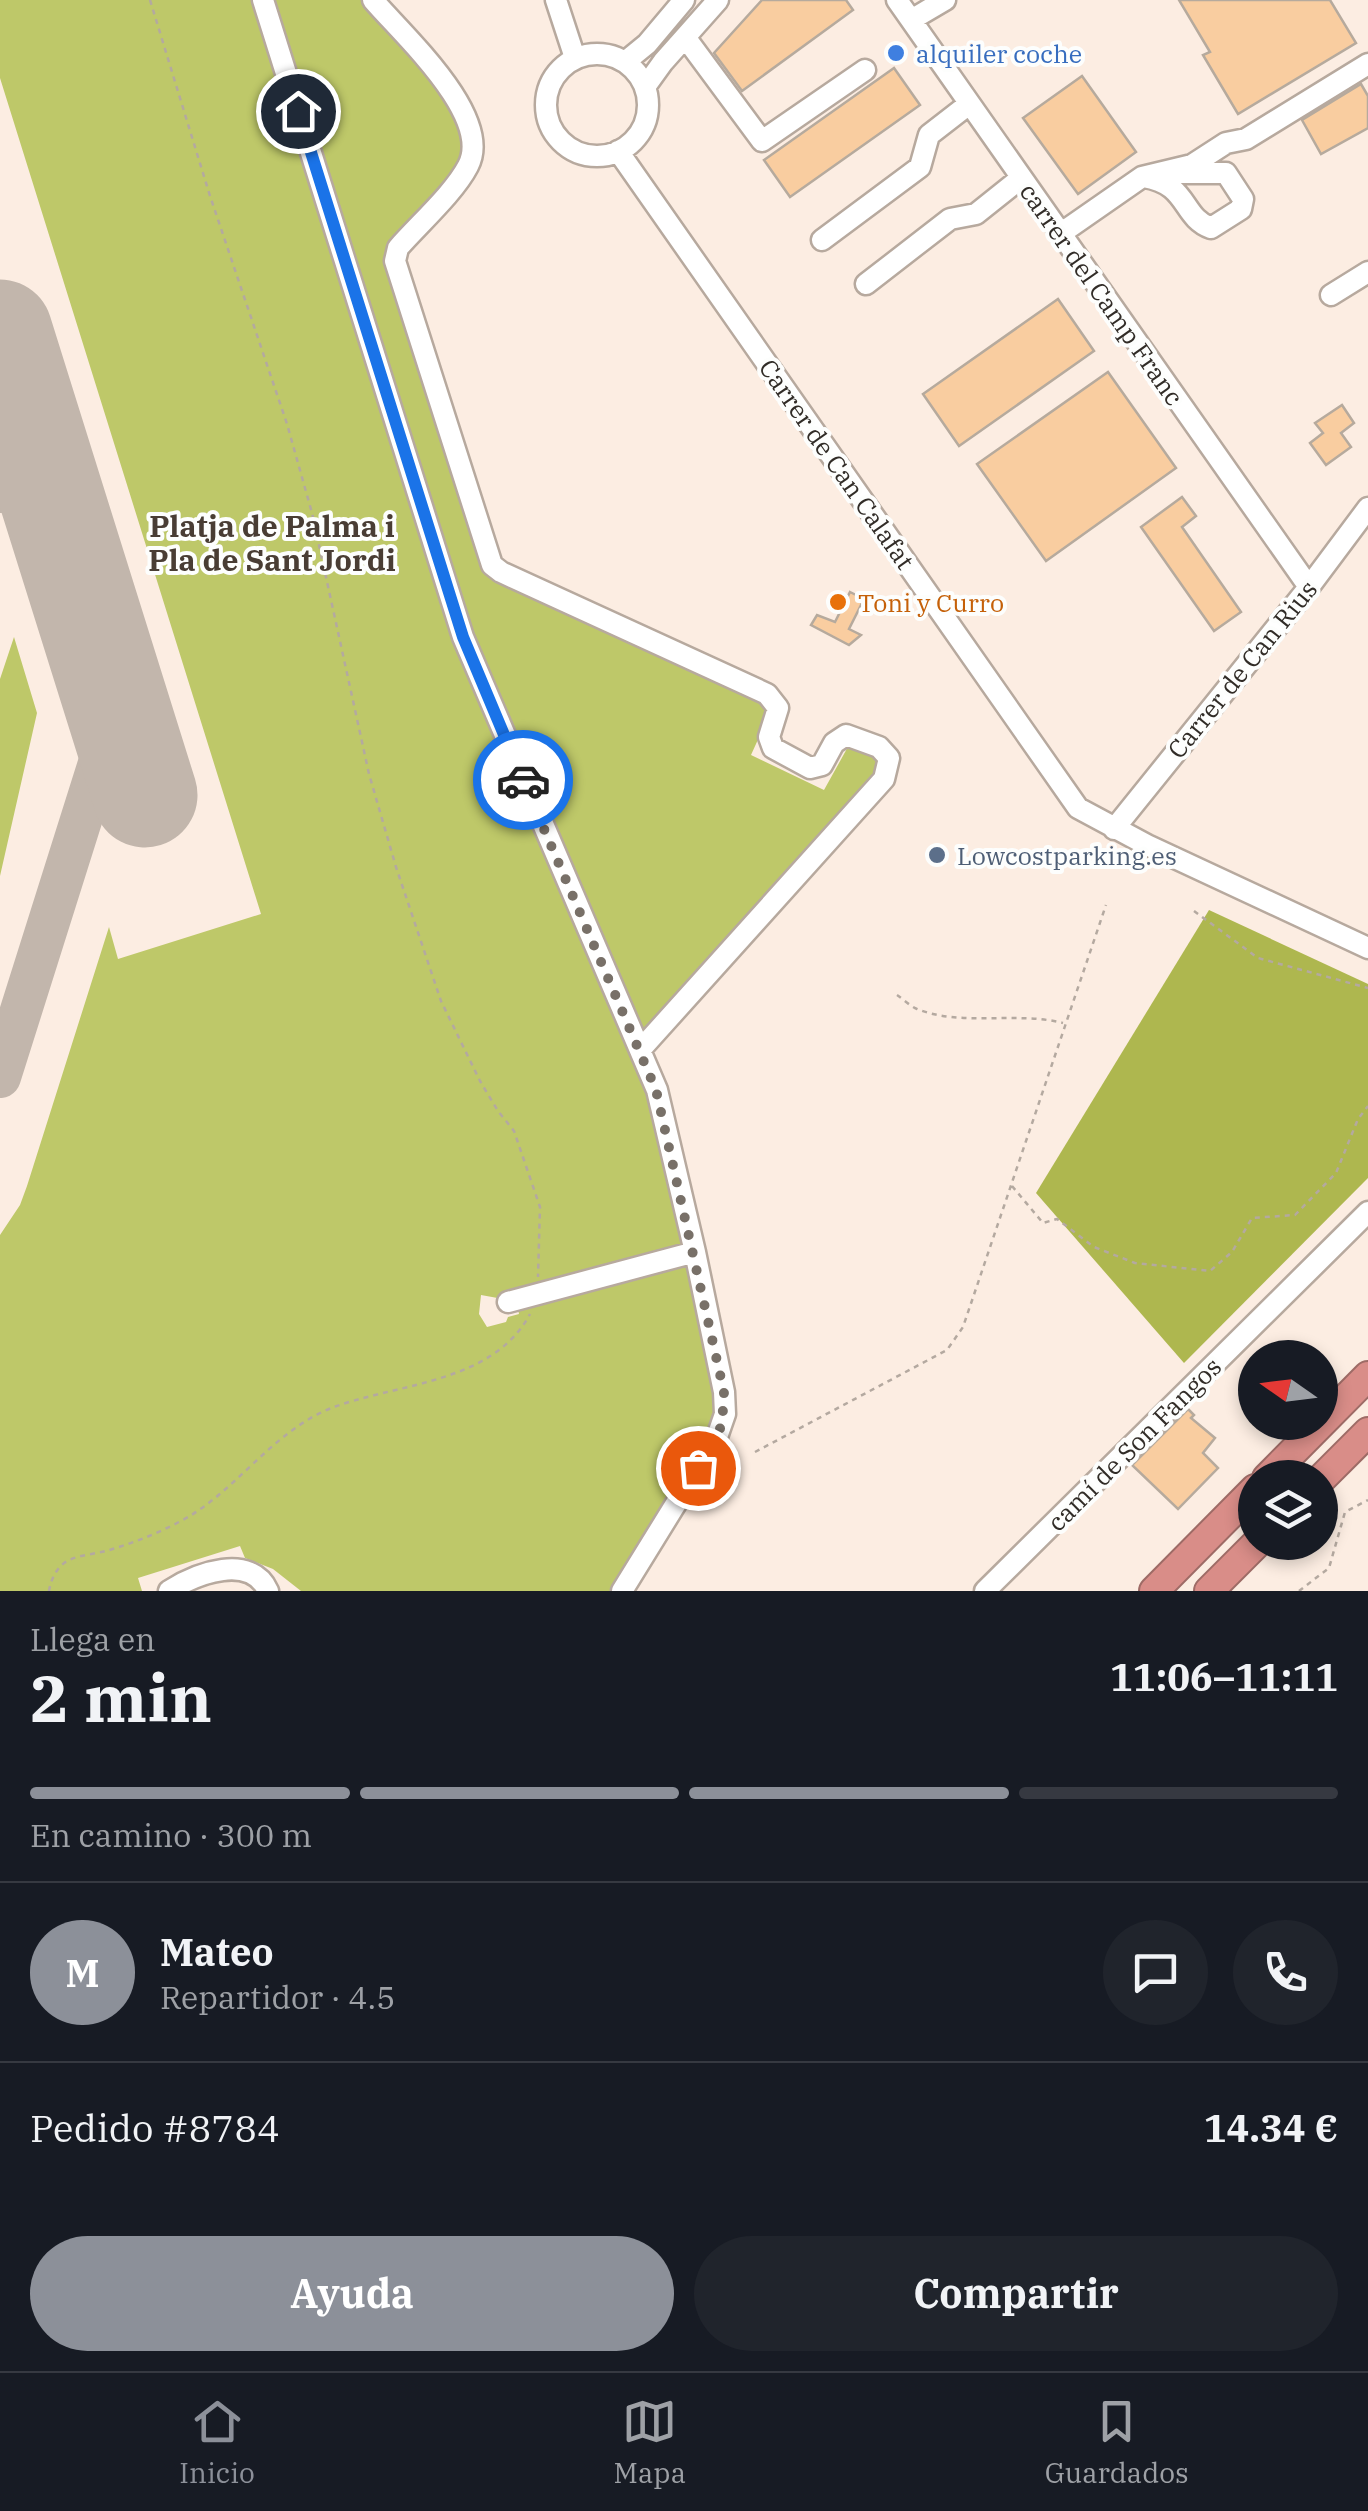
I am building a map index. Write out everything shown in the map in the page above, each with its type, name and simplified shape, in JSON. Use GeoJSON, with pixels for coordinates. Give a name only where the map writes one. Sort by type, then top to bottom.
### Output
{"type":"FeatureCollection","features":[{"type":"Feature","properties":{"kind":"highway"},"geometry":{"type":"LineString","coordinates":[[1285,1460],[1368,1376]]}},
{"type":"Feature","properties":{"kind":"highway"},"geometry":{"type":"LineString","coordinates":[[1338,1462],[1368,1432]]}},
{"type":"Feature","properties":{"kind":"highway"},"geometry":{"type":"LineString","coordinates":[[1154,1591],[1238,1507]]}},
{"type":"Feature","properties":{"kind":"highway"},"geometry":{"type":"LineString","coordinates":[[1209,1591],[1240,1560]]}},
{"type":"Feature","properties":{"kind":"street"},"geometry":{"type":"LineString","coordinates":[[263,0],[469,653],[640,1049],[663,1113],[695,1252],[724,1392],[725,1414],[717,1437],[622,1591]]}},
{"type":"Feature","properties":{"kind":"street"},"geometry":{"type":"LineString","coordinates":[[373,0],[462,104],[473,136],[473,153],[465,171],[398,248],[395,261],[492,565],[767,694],[778,708],[769,737],[773,748],[810,768],[822,765],[834,743],[846,735],[880,747],[889,758],[884,779],[640,1049]]}},
{"type":"Feature","properties":{"kind":"street"},"geometry":{"type":"LineString","coordinates":[[556,0],[575,58]]}},
{"type":"Feature","properties":{"kind":"street"},"geometry":{"type":"LineString","coordinates":[[625,62],[647,44],[684,0]]}},
{"type":"Feature","properties":{"kind":"street"},"geometry":{"type":"LineString","coordinates":[[645,87],[718,0]]}},
{"type":"Feature","properties":{"kind":"street","name":"carrer del Camp Franc"},"geometry":{"type":"LineString","coordinates":[[897,0],[1309,587]]}},
{"type":"Feature","properties":{"kind":"street"},"geometry":{"type":"LineString","coordinates":[[911,20],[945,0]]}},
{"type":"Feature","properties":{"kind":"street"},"geometry":{"type":"LineString","coordinates":[[685,37],[762,141],[865,70]]}},
{"type":"Feature","properties":{"kind":"street"},"geometry":{"type":"LineString","coordinates":[[592,54],[609,54],[625,62],[645,87],[648,102],[640,132],[618,152],[600,156],[583,154],[567,146],[554,134],[547,118],[550,83],[560,68],[575,58],[592,54]]}},
{"type":"Feature","properties":{"kind":"street"},"geometry":{"type":"LineString","coordinates":[[1060,234],[1142,176],[1192,164],[1226,143],[1246,138],[1368,64]]}},
{"type":"Feature","properties":{"kind":"street"},"geometry":{"type":"LineString","coordinates":[[822,240],[920,167],[929,135],[969,104]]}},
{"type":"Feature","properties":{"kind":"street","name":"Carrer de Can Calafat"},"geometry":{"type":"LineString","coordinates":[[618,152],[1078,808],[1114,829],[1368,948]]}},
{"type":"Feature","properties":{"kind":"street"},"geometry":{"type":"LineString","coordinates":[[1142,176],[1174,187],[1203,226],[1211,228],[1241,209],[1243,199],[1226,172],[1186,175],[1166,171]]}},
{"type":"Feature","properties":{"kind":"street"},"geometry":{"type":"LineString","coordinates":[[866,284],[950,219],[976,214],[1021,178]]}},
{"type":"Feature","properties":{"kind":"street"},"geometry":{"type":"LineString","coordinates":[[1331,294],[1368,272]]}},
{"type":"Feature","properties":{"kind":"street","name":"Carrer de Can Rius"},"geometry":{"type":"LineString","coordinates":[[1114,829],[1368,508]]}},
{"type":"Feature","properties":{"kind":"street","name":"camí de Son Fangos"},"geometry":{"type":"LineString","coordinates":[[984,1591],[1368,1212]]}},
{"type":"Feature","properties":{"kind":"street"},"geometry":{"type":"LineString","coordinates":[[508,1302],[695,1252]]}},
{"type":"Feature","properties":{"kind":"street"},"geometry":{"type":"LineString","coordinates":[[169,1591],[235,1567],[264,1580],[268,1591]]}},
{"type":"Feature","properties":{"kind":"path"},"geometry":{"type":"LineString","coordinates":[[49,1591],[58,1568],[69,1560],[136,1541],[180,1522],[208,1503],[293,1429],[328,1410],[448,1376],[484,1359],[507,1343],[528,1318],[536,1294],[540,1207],[514,1130],[480,1081],[441,1001],[396,868],[369,774],[312,513],[287,424],[210,196],[150,0]]}},
{"type":"Feature","properties":{"kind":"path"},"geometry":{"type":"LineString","coordinates":[[755,1452],[947,1350],[964,1327],[1106,904]]}},
{"type":"Feature","properties":{"kind":"path"},"geometry":{"type":"LineString","coordinates":[[1194,911],[1258,958],[1368,988]]}},
{"type":"Feature","properties":{"kind":"path"},"geometry":{"type":"LineString","coordinates":[[897,995],[917,1009],[959,1016],[1036,1016],[1064,1023]]}},
{"type":"Feature","properties":{"kind":"path"},"geometry":{"type":"LineString","coordinates":[[1011,1185],[1043,1223],[1057,1218],[1094,1247],[1134,1263],[1210,1271],[1232,1252],[1252,1218],[1295,1215],[1336,1173],[1368,1106]]}},
{"type":"Feature","properties":{"kind":"path"},"geometry":{"type":"LineString","coordinates":[[1298,1591],[1329,1568],[1345,1512],[1368,1500]]}},
{"type":"Feature","properties":{"kind":"green space"},"geometry":{"type":"Polygon","coordinates":[[[0,0],[256,0],[461,652],[648,1086],[687,1249],[503,1299],[481,1295],[479,1314],[487,1327],[519,1314],[517,1305],[688,1258],[717,1388],[718,1418],[616,1591],[301,1591],[273,1569],[245,1558],[240,1546],[138,1578],[142,1591],[0,1591],[0,1235],[20,1205],[27,1186],[109,927],[118,959],[261,914],[0,78],[0,0]]]}},
{"type":"Feature","properties":{"kind":"green space"},"geometry":{"type":"Polygon","coordinates":[[[270,0],[368,0],[449,94],[469,151],[398,244],[488,563],[763,696],[770,713],[751,755],[824,790],[849,745],[879,751],[883,769],[642,1034],[480,664],[270,0]]]}},
{"type":"Feature","properties":{"kind":"green space"},"geometry":{"type":"Polygon","coordinates":[[[14,637],[37,713],[0,876],[0,679],[14,637]]]}},
{"type":"Feature","properties":{"kind":"green space"},"geometry":{"type":"Polygon","coordinates":[[[1209,910],[1368,984],[1368,1178],[1184,1363],[1036,1193],[1209,910]]]}},
{"type":"Feature","properties":{"kind":"building"},"geometry":{"type":"Polygon","coordinates":[[[762,0],[846,0],[853,10],[742,91],[714,53],[762,0]]]}},
{"type":"Feature","properties":{"kind":"building"},"geometry":{"type":"Polygon","coordinates":[[[1179,0],[1330,0],[1356,43],[1238,114],[1203,55],[1210,52],[1179,0]]]}},
{"type":"Feature","properties":{"kind":"building"},"geometry":{"type":"Polygon","coordinates":[[[894,68],[920,105],[790,197],[764,160],[894,68]]]}},
{"type":"Feature","properties":{"kind":"building"},"geometry":{"type":"Polygon","coordinates":[[[1082,76],[1136,152],[1078,194],[1023,118],[1082,76]]]}},
{"type":"Feature","properties":{"kind":"building"},"geometry":{"type":"Polygon","coordinates":[[[1361,84],[1368,96],[1368,128],[1321,154],[1302,120],[1361,84]]]}},
{"type":"Feature","properties":{"kind":"building"},"geometry":{"type":"Polygon","coordinates":[[[1058,299],[1094,351],[959,446],[923,394],[1058,299]]]}},
{"type":"Feature","properties":{"kind":"building"},"geometry":{"type":"Polygon","coordinates":[[[1108,372],[1176,468],[1046,561],[977,464],[1108,372]]]}},
{"type":"Feature","properties":{"kind":"building"},"geometry":{"type":"Polygon","coordinates":[[[1342,405],[1354,423],[1341,433],[1351,447],[1326,465],[1310,443],[1323,433],[1315,423],[1342,405]]]}},
{"type":"Feature","properties":{"kind":"building"},"geometry":{"type":"Polygon","coordinates":[[[1182,497],[1196,516],[1182,527],[1241,612],[1214,631],[1141,527],[1182,497]]]}},
{"type":"Feature","properties":{"kind":"building"},"geometry":{"type":"Polygon","coordinates":[[[850,592],[864,599],[849,629],[861,635],[849,645],[811,625],[817,615],[835,622],[850,592]]]}},
{"type":"Feature","properties":{"kind":"building"},"geometry":{"type":"Polygon","coordinates":[[[1188,1409],[1194,1415],[1191,1418],[1215,1438],[1203,1453],[1218,1468],[1178,1509],[1132,1465],[1188,1409]]]}},
{"type":"Feature","properties":{"kind":"taxiway"},"geometry":{"type":"LineString","coordinates":[[0,492],[18,432],[16,383]]}},
{"type":"Feature","properties":{"kind":"taxiway"},"geometry":{"type":"LineString","coordinates":[[0,1077],[106,741],[109,678]]}},
{"type":"Feature","properties":{"kind":"runway"},"geometry":{"type":"LineString","coordinates":[[0,332],[145,795]]}},
{"type":"Feature","properties":{"kind":"way so far"},"geometry":{"type":"LineString","coordinates":[[523,780],[640,1049],[663,1113],[726,1404],[717,1437],[698,1468]]}},
{"type":"Feature","properties":{"kind":"place","name":"alquiler coche"},"geometry":{"type":"Point","coordinates":[896,53]}},
{"type":"Feature","properties":{"kind":"place","name":"Toni y Curro"},"geometry":{"type":"Point","coordinates":[838,602]}},
{"type":"Feature","properties":{"kind":"place","name":"Lowcostparking.es"},"geometry":{"type":"Point","coordinates":[937,855]}},
{"type":"Feature","properties":{"kind":"district","name":"Platja de Palma i Pla de Sant Jordi"},"geometry":{"type":"Point","coordinates":[272,542]}},
{"type":"Feature","properties":{"kind":"route"},"geometry":{"type":"LineString","coordinates":[[298,111],[463,637],[523,780]]}}]}
